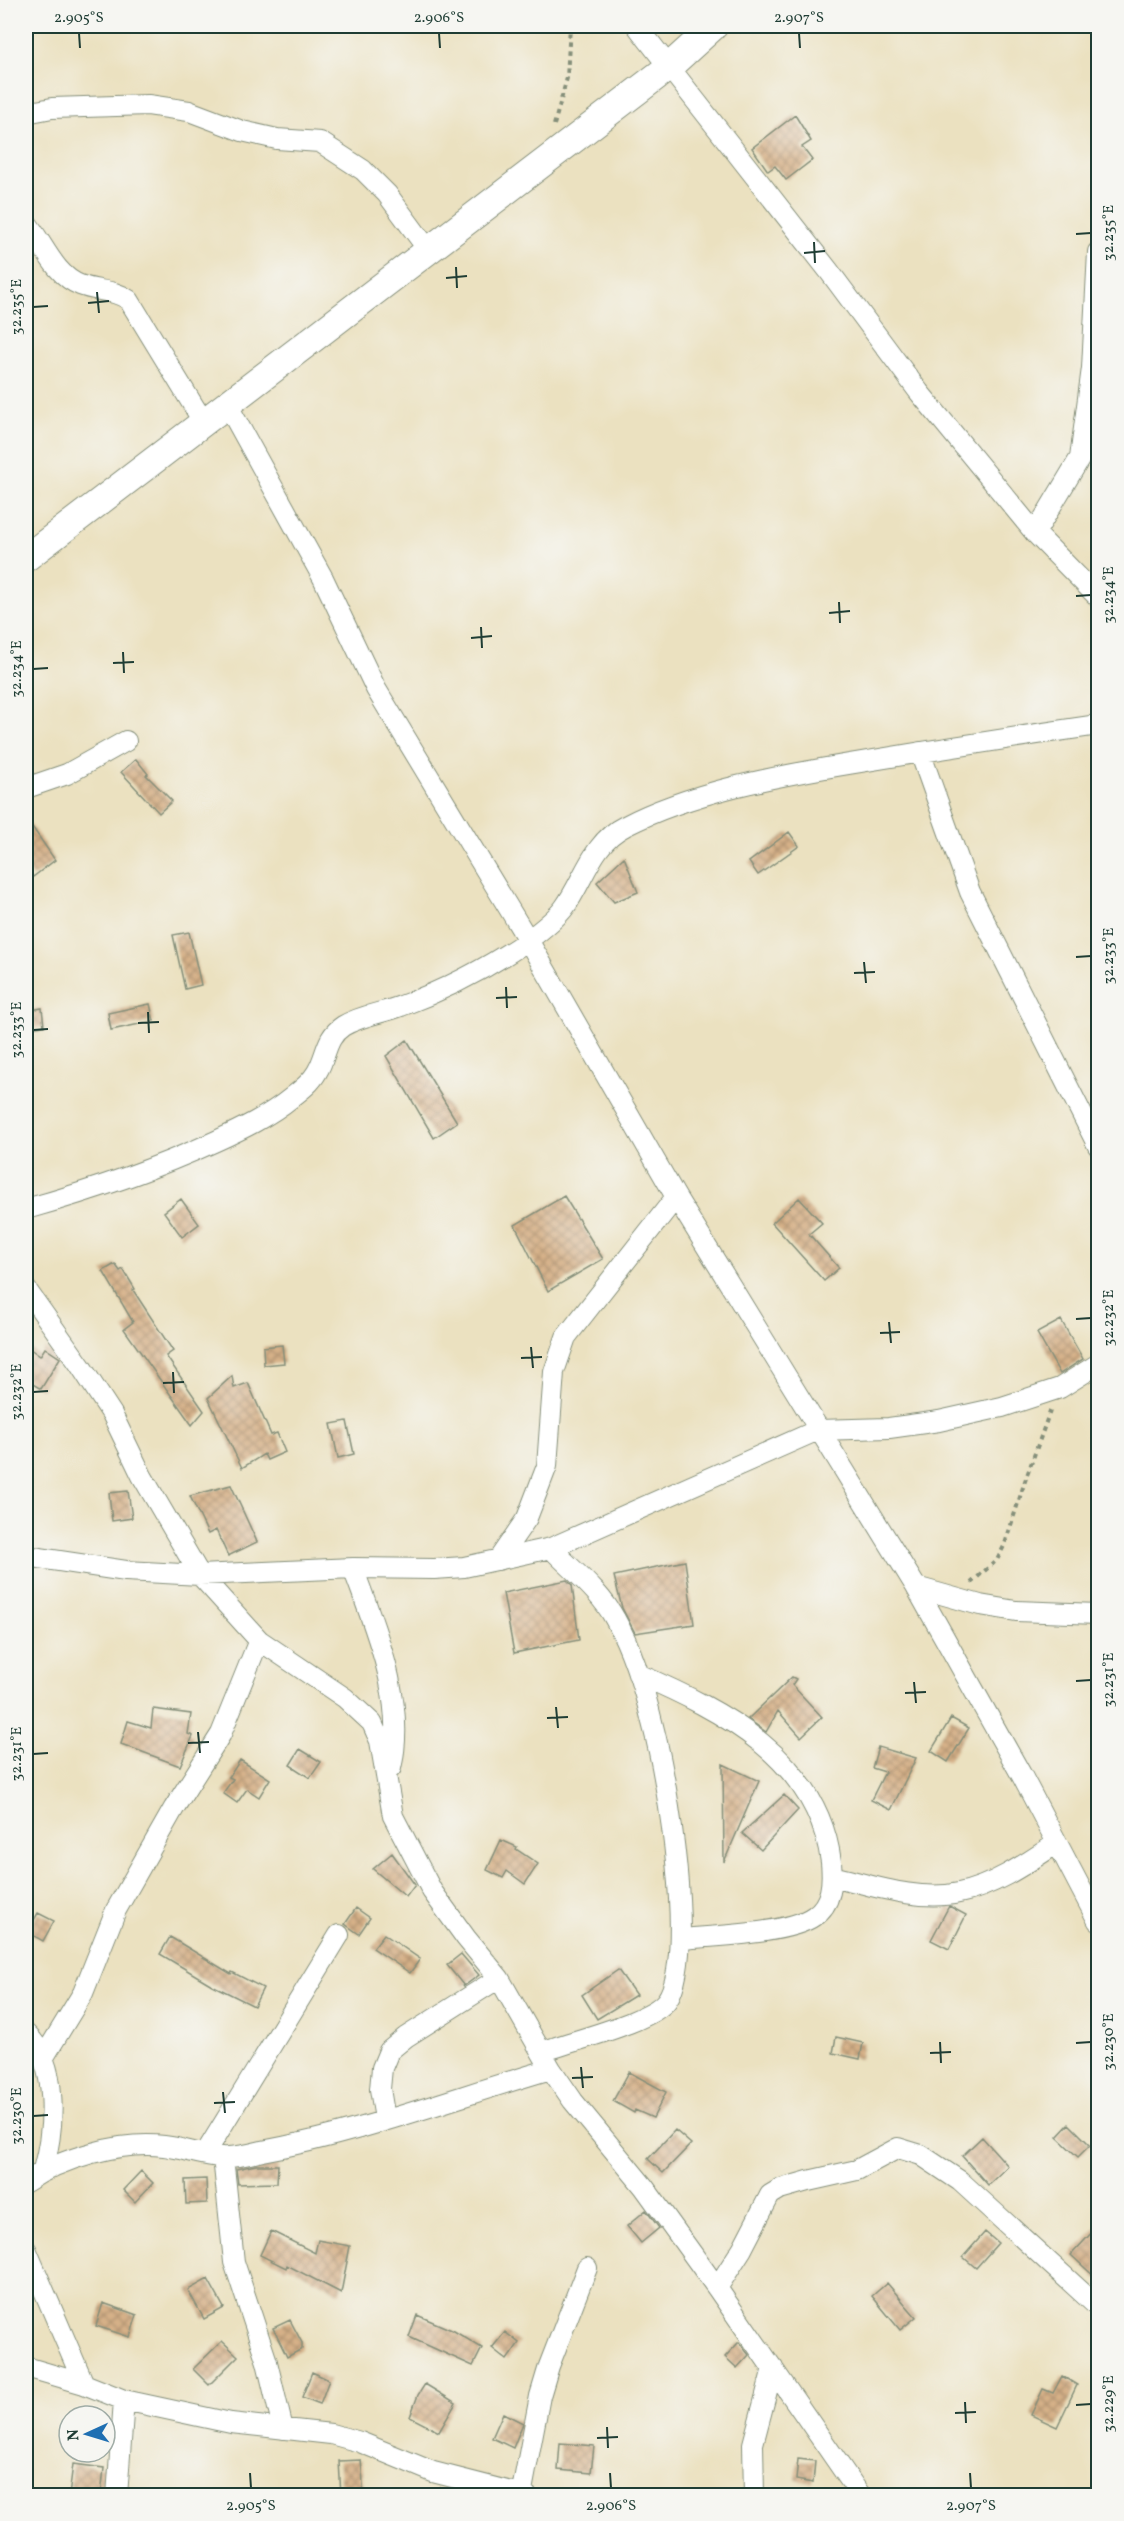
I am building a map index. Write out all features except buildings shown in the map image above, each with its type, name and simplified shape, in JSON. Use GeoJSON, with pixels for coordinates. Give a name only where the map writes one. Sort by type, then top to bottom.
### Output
{"type":"FeatureCollection","features":[{"type":"Feature","properties":{"kind":"main road"},"geometry":{"type":"LineString","coordinates":[[26,558],[670,66],[714,26]]}},
{"type":"Feature","properties":{"kind":"street"},"geometry":{"type":"LineString","coordinates":[[637,26],[830,271],[919,392],[1035,533],[1098,597]]}},
{"type":"Feature","properties":{"kind":"street"},"geometry":{"type":"LineString","coordinates":[[26,113],[52,108],[148,105],[189,111],[242,131],[277,139],[320,142],[363,170],[387,194],[429,251]]}},
{"type":"Feature","properties":{"kind":"street"},"geometry":{"type":"LineString","coordinates":[[26,222],[63,274],[79,285],[121,294],[129,300],[204,423]]}},
{"type":"Feature","properties":{"kind":"street"},"geometry":{"type":"LineString","coordinates":[[1035,533],[1080,458],[1092,368],[1098,252]]}},
{"type":"Feature","properties":{"kind":"street"},"geometry":{"type":"LineString","coordinates":[[227,404],[323,579],[376,690],[528,940],[676,1197],[916,1587],[1017,1767],[1098,1921]]}},
{"type":"Feature","properties":{"kind":"street"},"geometry":{"type":"LineString","coordinates":[[26,1209],[128,1177],[189,1153],[246,1127],[286,1102],[305,1087],[320,1068],[328,1041],[343,1026],[357,1019],[401,1006],[443,988],[481,969],[528,940],[562,911],[601,845],[623,826],[669,808],[739,786],[920,752],[1098,724]]}},
{"type":"Feature","properties":{"kind":"street"},"geometry":{"type":"LineString","coordinates":[[26,788],[67,774],[126,741]]}},
{"type":"Feature","properties":{"kind":"street"},"geometry":{"type":"LineString","coordinates":[[920,752],[970,892],[1098,1146]]}},
{"type":"Feature","properties":{"kind":"street"},"geometry":{"type":"LineString","coordinates":[[498,1560],[526,1518],[547,1466],[554,1372],[566,1337],[676,1197]]}},
{"type":"Feature","properties":{"kind":"street"},"geometry":{"type":"LineString","coordinates":[[26,1289],[112,1414],[142,1476],[200,1575],[259,1640],[345,1698],[372,1724],[380,1741],[393,1816],[432,1892],[499,1978],[546,2060],[573,2101],[644,2187],[861,2496]]}},
{"type":"Feature","properties":{"kind":"street"},"geometry":{"type":"LineString","coordinates":[[26,1556],[126,1571],[200,1575],[353,1568],[434,1569],[498,1560],[550,1548],[818,1430],[889,1428],[939,1421],[1002,1407],[1060,1388],[1098,1364]]}},
{"type":"Feature","properties":{"kind":"street"},"geometry":{"type":"LineString","coordinates":[[26,2182],[43,2170],[85,2155],[141,2146],[163,2146],[214,2156],[319,2140],[385,2119],[546,2060],[647,2016],[666,2001],[675,1979],[680,1939],[677,1871],[668,1803],[653,1726],[638,1674],[615,1618],[601,1599],[550,1548]]}},
{"type":"Feature","properties":{"kind":"street"},"geometry":{"type":"LineString","coordinates":[[353,1568],[376,1632],[390,1685],[394,1718],[394,1754],[387,1782]]}},
{"type":"Feature","properties":{"kind":"street"},"geometry":{"type":"LineString","coordinates":[[916,1587],[951,1598],[1016,1611],[1098,1614]]}},
{"type":"Feature","properties":{"kind":"street"},"geometry":{"type":"LineString","coordinates":[[44,2057],[82,1993],[116,1910],[174,1808],[221,1734],[259,1640]]}},
{"type":"Feature","properties":{"kind":"street"},"geometry":{"type":"LineString","coordinates":[[638,1674],[689,1697],[728,1719],[760,1740],[784,1762],[805,1789],[820,1819],[832,1876],[829,1896],[821,1910],[813,1917],[775,1928],[680,1939]]}},
{"type":"Feature","properties":{"kind":"street"},"geometry":{"type":"LineString","coordinates":[[832,1876],[920,1894],[959,1893],[994,1880],[1057,1844]]}},
{"type":"Feature","properties":{"kind":"street"},"geometry":{"type":"LineString","coordinates":[[283,2429],[267,2362],[234,2262],[214,2156],[339,1935]]}},
{"type":"Feature","properties":{"kind":"street"},"geometry":{"type":"LineString","coordinates":[[385,2119],[380,2089],[382,2068],[389,2051],[406,2037],[499,1978]]}},
{"type":"Feature","properties":{"kind":"street"},"geometry":{"type":"LineString","coordinates":[[26,2034],[44,2057],[51,2113],[49,2146],[43,2170]]}},
{"type":"Feature","properties":{"kind":"street"},"geometry":{"type":"LineString","coordinates":[[717,2288],[742,2249],[770,2195],[780,2189],[857,2170],[898,2148],[921,2155],[960,2181],[1098,2307]]}},
{"type":"Feature","properties":{"kind":"street"},"geometry":{"type":"LineString","coordinates":[[26,2249],[84,2384]]}},
{"type":"Feature","properties":{"kind":"street"},"geometry":{"type":"LineString","coordinates":[[26,2367],[84,2384],[124,2400],[231,2423],[331,2434],[360,2442],[434,2472],[523,2495],[540,2396],[549,2366],[587,2268]]}},
{"type":"Feature","properties":{"kind":"street"},"geometry":{"type":"LineString","coordinates":[[754,2496],[753,2444],[773,2368]]}},
{"type":"Feature","properties":{"kind":"street"},"geometry":{"type":"LineString","coordinates":[[117,2496],[124,2400]]}},
{"type":"Feature","properties":{"kind":"path"},"geometry":{"type":"LineString","coordinates":[[551,155],[552,133],[567,78],[570,26]]}},
{"type":"Feature","properties":{"kind":"path"},"geometry":{"type":"LineString","coordinates":[[951,1598],[997,1560],[1060,1388]]}},
{"type":"Feature","properties":{"kind":"path"},"geometry":{"type":"LineString","coordinates":[[1088,2496],[1098,2484]]}}]}
